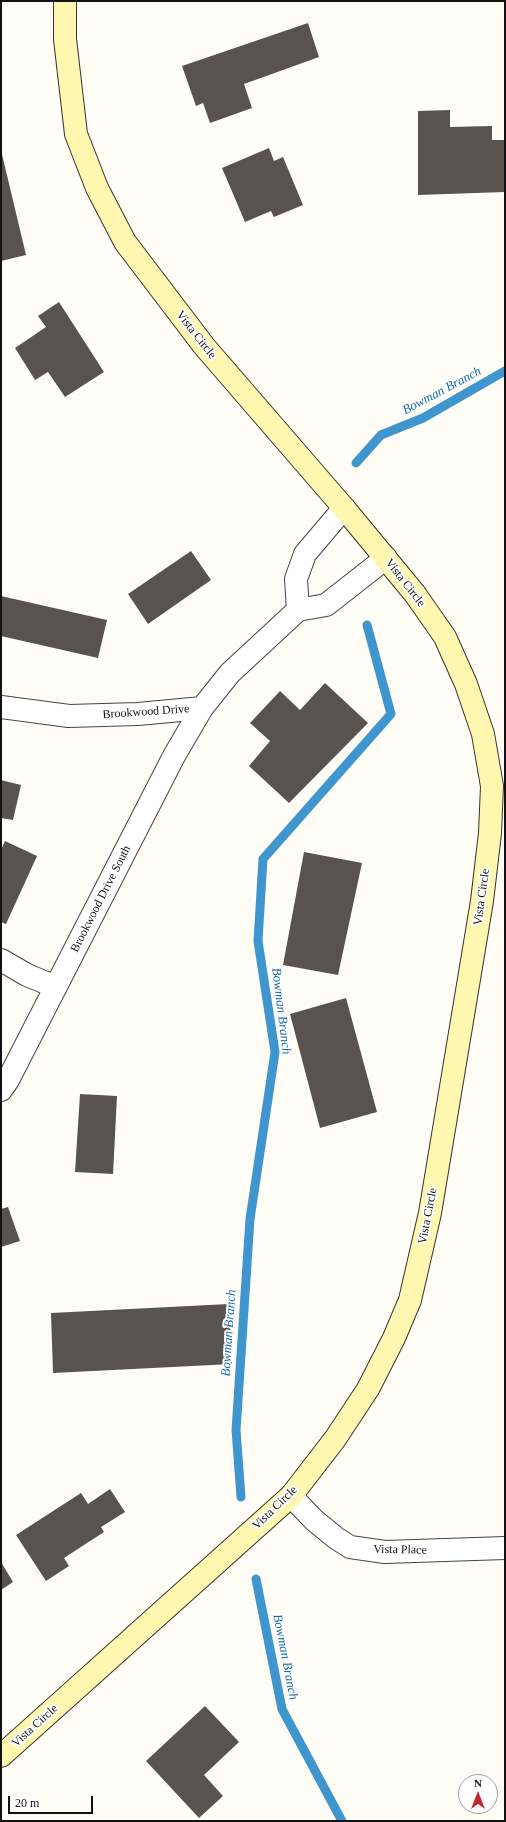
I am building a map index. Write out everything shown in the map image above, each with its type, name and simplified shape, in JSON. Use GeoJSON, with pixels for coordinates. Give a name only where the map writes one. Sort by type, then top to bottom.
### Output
{"type":"FeatureCollection","features":[{"type":"Feature","properties":{"kind":"street","name":"Vista Circle"},"geometry":{"type":"LineString","coordinates":[[1,1756],[291,1496],[335,1439],[368,1389],[394,1338],[410,1300],[430,1213],[482,901],[490,833],[492,786],[483,734],[466,684],[445,637],[415,594],[386,558],[204,346],[125,242],[97,188],[76,134],[65,39],[65,1]]}},
{"type":"Feature","properties":{"kind":"street"},"geometry":{"type":"LineString","coordinates":[[344,508],[305,554],[296,580],[298,610],[326,605],[386,558]]}},
{"type":"Feature","properties":{"kind":"street","name":"Brookwood Drive"},"geometry":{"type":"LineString","coordinates":[[1,707],[69,716],[138,714],[202,708],[230,673],[298,610]]}},
{"type":"Feature","properties":{"kind":"street","name":"Brookwood Drive South"},"geometry":{"type":"LineString","coordinates":[[1,1090],[8,1080],[174,756],[202,708]]}},
{"type":"Feature","properties":{"kind":"street"},"geometry":{"type":"LineString","coordinates":[[1,960],[26,975],[56,987]]}},
{"type":"Feature","properties":{"kind":"street","name":"Vista Place"},"geometry":{"type":"LineString","coordinates":[[291,1496],[314,1520],[336,1538],[350,1547],[385,1552],[505,1548]]}},
{"type":"Feature","properties":{"kind":"building"},"geometry":{"type":"Polygon","coordinates":[[[308,23],[319,57],[244,84],[252,108],[210,123],[203,103],[196,106],[182,66],[308,23]]]}},
{"type":"Feature","properties":{"kind":"building"},"geometry":{"type":"Polygon","coordinates":[[[450,110],[450,127],[492,126],[492,140],[504,140],[505,192],[418,195],[418,111],[450,110]]]}},
{"type":"Feature","properties":{"kind":"building"},"geometry":{"type":"Polygon","coordinates":[[[269,148],[274,161],[283,157],[303,205],[274,217],[271,211],[245,222],[222,168],[269,148]]]}},
{"type":"Feature","properties":{"kind":"building"},"geometry":{"type":"Polygon","coordinates":[[[1,150],[26,255],[1,261],[1,150]]]}},
{"type":"Feature","properties":{"kind":"building"},"geometry":{"type":"Polygon","coordinates":[[[59,302],[104,372],[65,397],[48,372],[35,380],[15,348],[46,327],[38,316],[59,302]]]}},
{"type":"Feature","properties":{"kind":"building"},"geometry":{"type":"Polygon","coordinates":[[[191,551],[211,580],[148,624],[128,594],[191,551]]]}},
{"type":"Feature","properties":{"kind":"building"},"geometry":{"type":"Polygon","coordinates":[[[1,596],[107,620],[98,658],[1,636],[1,596]]]}},
{"type":"Feature","properties":{"kind":"building"},"geometry":{"type":"Polygon","coordinates":[[[325,683],[368,723],[289,803],[249,766],[270,741],[250,723],[280,691],[300,710],[325,683]]]}},
{"type":"Feature","properties":{"kind":"building"},"geometry":{"type":"Polygon","coordinates":[[[1,780],[21,785],[13,820],[1,818],[1,780]]]}},
{"type":"Feature","properties":{"kind":"building"},"geometry":{"type":"Polygon","coordinates":[[[5,841],[37,856],[6,924],[1,922],[1,850],[5,841]]]}},
{"type":"Feature","properties":{"kind":"building"},"geometry":{"type":"Polygon","coordinates":[[[304,852],[362,863],[338,975],[283,965],[304,852]]]}},
{"type":"Feature","properties":{"kind":"building"},"geometry":{"type":"Polygon","coordinates":[[[346,998],[377,1112],[320,1128],[290,1014],[346,998]]]}},
{"type":"Feature","properties":{"kind":"building"},"geometry":{"type":"Polygon","coordinates":[[[80,1094],[117,1096],[113,1174],[75,1172],[80,1094]]]}},
{"type":"Feature","properties":{"kind":"building"},"geometry":{"type":"Polygon","coordinates":[[[8,1207],[20,1241],[1,1247],[1,1209],[8,1207]]]}},
{"type":"Feature","properties":{"kind":"building"},"geometry":{"type":"Polygon","coordinates":[[[229,1304],[232,1364],[53,1373],[51,1313],[229,1304]]]}},
{"type":"Feature","properties":{"kind":"building"},"geometry":{"type":"Polygon","coordinates":[[[110,1489],[125,1512],[101,1527],[104,1532],[64,1558],[69,1566],[46,1581],[16,1535],[81,1493],[88,1504],[110,1489]]]}},
{"type":"Feature","properties":{"kind":"building"},"geometry":{"type":"Polygon","coordinates":[[[1,1562],[13,1582],[1,1590],[1,1562]]]}},
{"type":"Feature","properties":{"kind":"building"},"geometry":{"type":"Polygon","coordinates":[[[205,1706],[239,1742],[204,1775],[223,1796],[199,1818],[146,1761],[205,1706]]]}},
{"type":"Feature","properties":{"kind":"waterway","name":"Bowman Branch"},"geometry":{"type":"LineString","coordinates":[[356,463],[381,435],[423,418],[505,371]]}},
{"type":"Feature","properties":{"kind":"waterway","name":"Bowman Branch"},"geometry":{"type":"LineString","coordinates":[[241,1497],[236,1430],[250,1219],[275,1052],[258,941],[263,859],[391,714],[367,625]]}},
{"type":"Feature","properties":{"kind":"waterway","name":"Bowman Branch"},"geometry":{"type":"LineString","coordinates":[[256,1579],[282,1709],[342,1821]]}}]}
